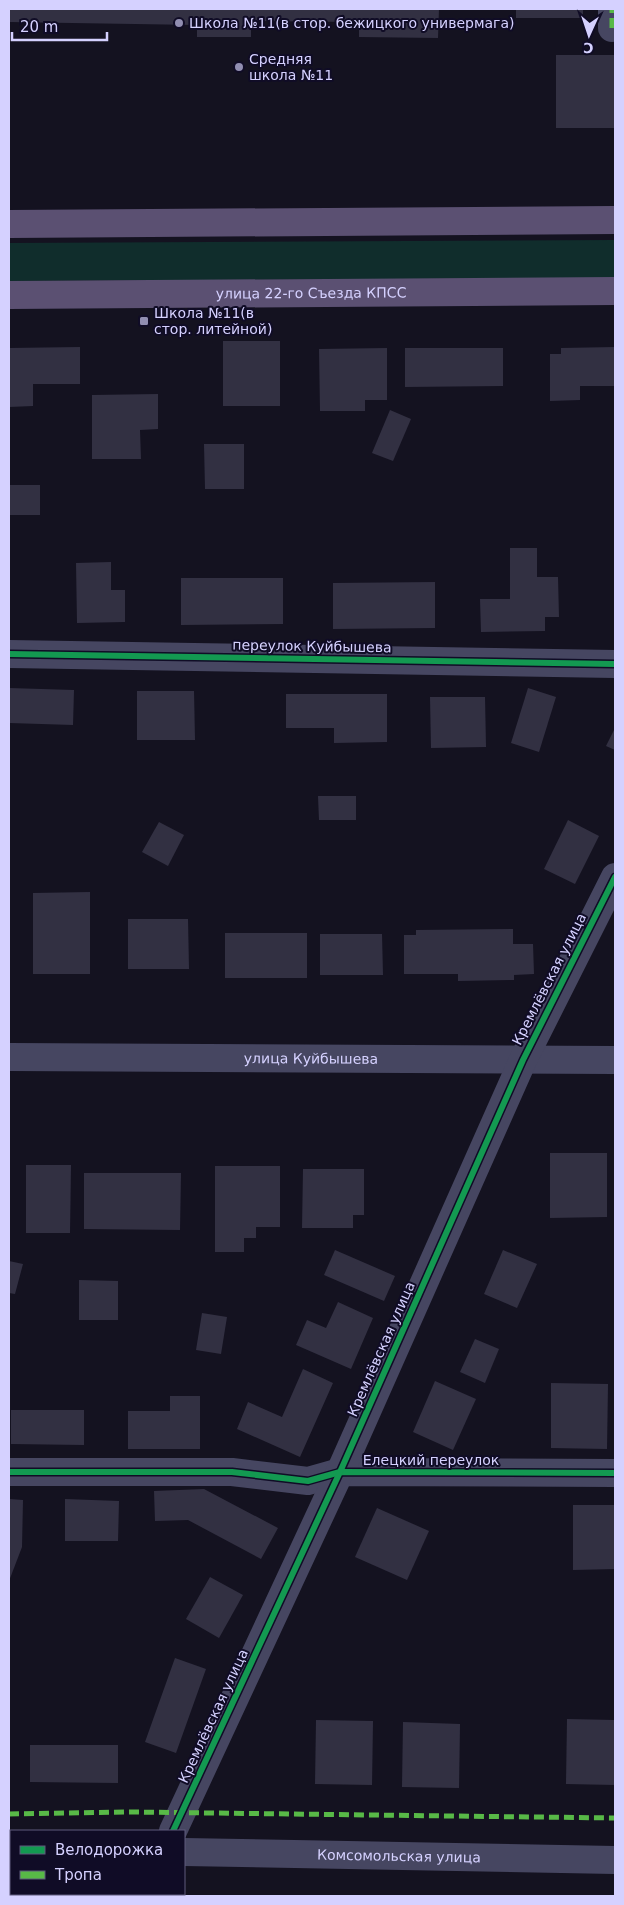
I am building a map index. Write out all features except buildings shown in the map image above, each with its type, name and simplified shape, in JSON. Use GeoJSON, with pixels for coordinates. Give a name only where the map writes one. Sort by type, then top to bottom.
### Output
{"type":"FeatureCollection","features":[{"type":"Feature","properties":{"kind":"main road"},"geometry":{"type":"LineString","coordinates":[[9,224],[615,220]]}},
{"type":"Feature","properties":{"kind":"main road","name":"улица 22-го Съезда КПСС"},"geometry":{"type":"LineString","coordinates":[[9,295],[615,292]]}},
{"type":"Feature","properties":{"kind":"street","name":"переулок Куйбышева"},"geometry":{"type":"LineString","coordinates":[[9,654],[615,664]]}},
{"type":"Feature","properties":{"kind":"street","name":"Кремлёвская улица"},"geometry":{"type":"LineString","coordinates":[[173,1830],[340,1472],[523,1060],[615,877]]}},
{"type":"Feature","properties":{"kind":"street","name":"улица Куйбышева"},"geometry":{"type":"LineString","coordinates":[[9,1057],[615,1060]]}},
{"type":"Feature","properties":{"kind":"street","name":"Елецкий переулок"},"geometry":{"type":"LineString","coordinates":[[9,1472],[232,1472],[308,1481],[340,1472],[615,1473]]}},
{"type":"Feature","properties":{"kind":"street","name":"Комсомольская улица"},"geometry":{"type":"LineString","coordinates":[[185,1852],[615,1860]]}},
{"type":"Feature","properties":{"kind":"green space"},"geometry":{"type":"Polygon","coordinates":[[[615,240],[615,278],[9,281],[9,243],[615,240]]]}},
{"type":"Feature","properties":{"kind":"marked path"},"geometry":{"type":"LineString","coordinates":[[612,9],[612,28]]}},
{"type":"Feature","properties":{"kind":"marked path"},"geometry":{"type":"LineString","coordinates":[[9,1814],[129,1812],[615,1818]]}},
{"type":"Feature","properties":{"kind":"cycle path"},"geometry":{"type":"LineString","coordinates":[[9,654],[615,664]]}},
{"type":"Feature","properties":{"kind":"cycle path"},"geometry":{"type":"LineString","coordinates":[[173,1830],[340,1472],[523,1060],[615,877]]}},
{"type":"Feature","properties":{"kind":"cycle path"},"geometry":{"type":"LineString","coordinates":[[9,1472],[232,1472],[308,1481],[340,1472],[615,1473]]}},
{"type":"Feature","properties":{"kind":"place","name":"Школа №11(в стор. бежицкого универмага)"},"geometry":{"type":"Point","coordinates":[179,23]}},
{"type":"Feature","properties":{"kind":"place","name":"Средняя школа №11"},"geometry":{"type":"Point","coordinates":[239,67]}},
{"type":"Feature","properties":{"kind":"place","name":"Школа №11(в стор. литейной)"},"geometry":{"type":"Point","coordinates":[144,321]}}]}
